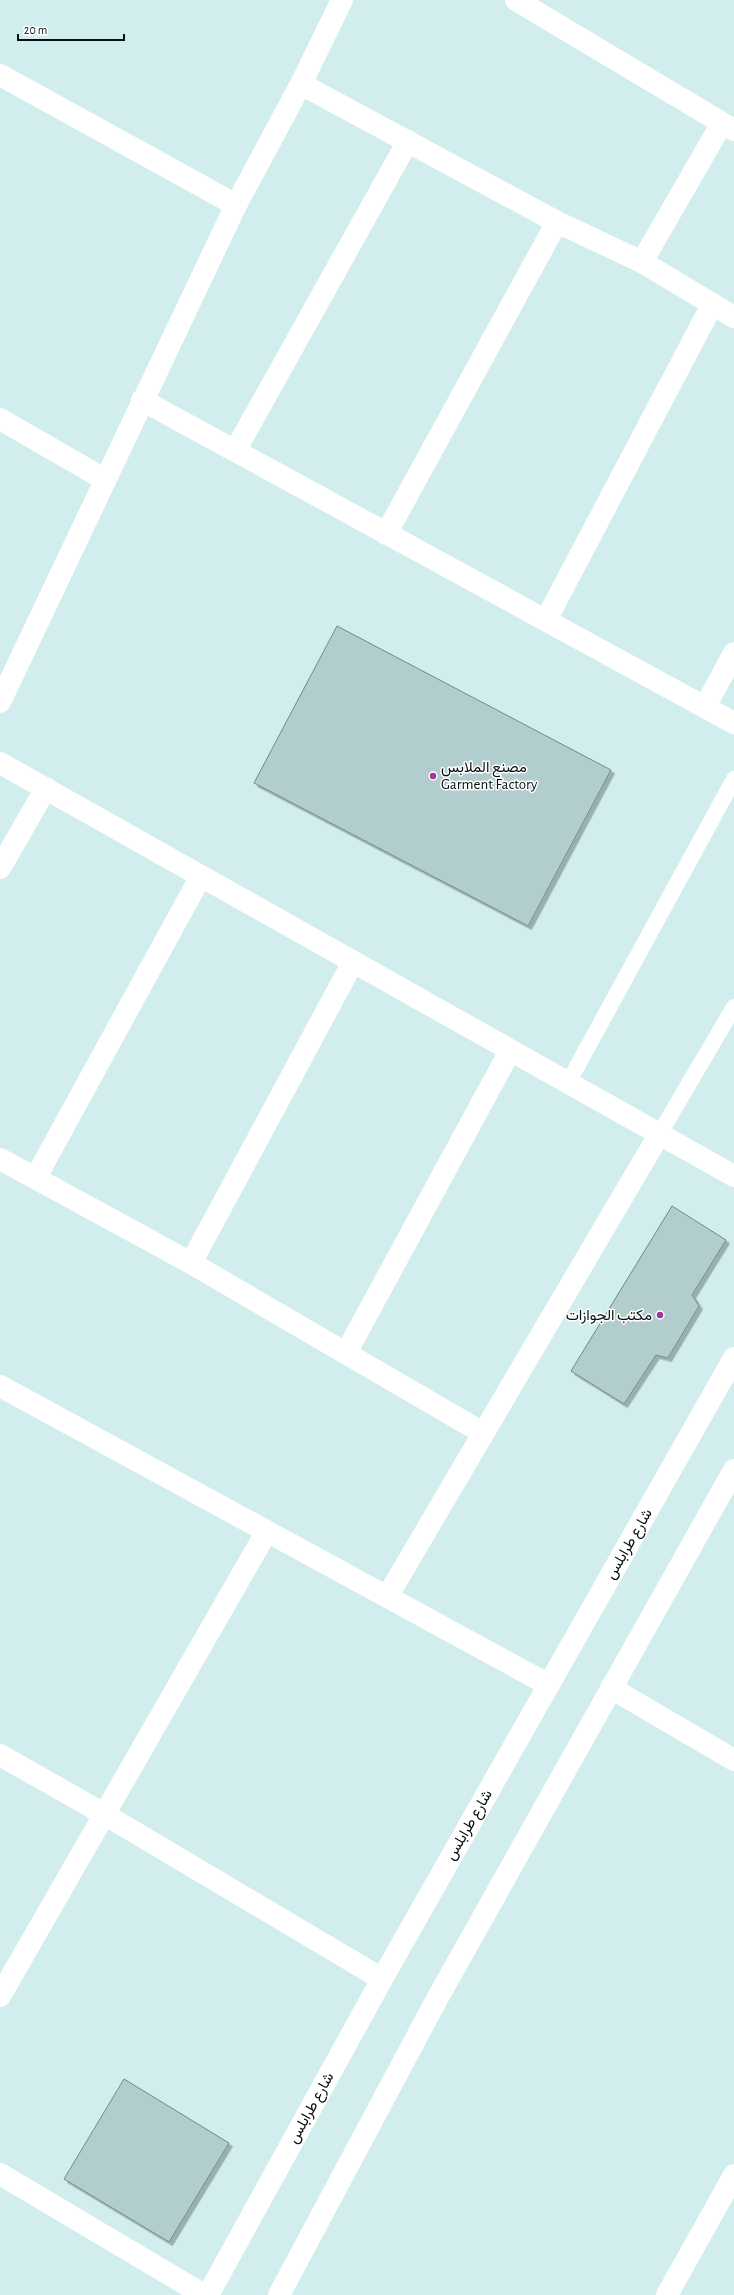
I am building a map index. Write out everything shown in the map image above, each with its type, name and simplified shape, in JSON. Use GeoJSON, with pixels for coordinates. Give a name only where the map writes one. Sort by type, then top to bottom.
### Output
{"type":"FeatureCollection","features":[{"type":"Feature","properties":{"kind":"street"},"geometry":{"type":"LineString","coordinates":[[0,702],[104,479],[236,205],[301,84],[342,0]]}},
{"type":"Feature","properties":{"kind":"street"},"geometry":{"type":"LineString","coordinates":[[516,0],[728,126],[642,262]]}},
{"type":"Feature","properties":{"kind":"street"},"geometry":{"type":"LineString","coordinates":[[0,75],[236,205]]}},
{"type":"Feature","properties":{"kind":"street"},"geometry":{"type":"LineString","coordinates":[[301,84],[557,222],[642,262],[734,317]]}},
{"type":"Feature","properties":{"kind":"street"},"geometry":{"type":"LineString","coordinates":[[235,451],[408,142]]}},
{"type":"Feature","properties":{"kind":"street"},"geometry":{"type":"LineString","coordinates":[[386,534],[557,222]]}},
{"type":"Feature","properties":{"kind":"street"},"geometry":{"type":"LineString","coordinates":[[546,620],[712,305]]}},
{"type":"Feature","properties":{"kind":"street"},"geometry":{"type":"LineString","coordinates":[[142,400],[734,723]]}},
{"type":"Feature","properties":{"kind":"street"},"geometry":{"type":"LineString","coordinates":[[0,419],[104,479]]}},
{"type":"Feature","properties":{"kind":"street"},"geometry":{"type":"LineString","coordinates":[[705,707],[734,653]]}},
{"type":"Feature","properties":{"kind":"street"},"geometry":{"type":"LineString","coordinates":[[0,763],[734,1176]]}},
{"type":"Feature","properties":{"kind":"street"},"geometry":{"type":"LineString","coordinates":[[0,868],[46,788]]}},
{"type":"Feature","properties":{"kind":"street"},"geometry":{"type":"LineString","coordinates":[[36,1177],[201,876]]}},
{"type":"Feature","properties":{"kind":"street"},"geometry":{"type":"LineString","coordinates":[[191,1263],[353,962]]}},
{"type":"Feature","properties":{"kind":"street"},"geometry":{"type":"LineString","coordinates":[[346,1353],[510,1051]]}},
{"type":"Feature","properties":{"kind":"street"},"geometry":{"type":"LineString","coordinates":[[387,1597],[660,1133]]}},
{"type":"Feature","properties":{"kind":"street"},"geometry":{"type":"LineString","coordinates":[[0,1159],[36,1177],[191,1263],[483,1433]]}},
{"type":"Feature","properties":{"kind":"street","name":"شارع طرابلس"},"geometry":{"type":"LineString","coordinates":[[208,2295],[382,1979],[734,1358]]}},
{"type":"Feature","properties":{"kind":"street"},"geometry":{"type":"LineString","coordinates":[[0,1386],[549,1685]]}},
{"type":"Feature","properties":{"kind":"street"},"geometry":{"type":"LineString","coordinates":[[279,2295],[436,1999],[734,1470]]}},
{"type":"Feature","properties":{"kind":"street"},"geometry":{"type":"LineString","coordinates":[[0,1996],[267,1531]]}},
{"type":"Feature","properties":{"kind":"street"},"geometry":{"type":"LineString","coordinates":[[611,1688],[734,1760]]}},
{"type":"Feature","properties":{"kind":"street"},"geometry":{"type":"LineString","coordinates":[[0,1755],[104,1814],[382,1979]]}},
{"type":"Feature","properties":{"kind":"street"},"geometry":{"type":"LineString","coordinates":[[0,2174],[204,2295]]}},
{"type":"Feature","properties":{"kind":"street"},"geometry":{"type":"LineString","coordinates":[[668,2295],[734,2175]]}},
{"type":"Feature","properties":{"kind":"lane"},"geometry":{"type":"LineString","coordinates":[[568,1083],[734,779]]}},
{"type":"Feature","properties":{"kind":"lane"},"geometry":{"type":"LineString","coordinates":[[660,1133],[734,1007]]}},
{"type":"Feature","properties":{"kind":"building","name":"مصنع الملابس Garment Factory"},"geometry":{"type":"Polygon","coordinates":[[[337,626],[611,770],[528,926],[254,783],[337,626]]]}},
{"type":"Feature","properties":{"kind":"building"},"geometry":{"type":"Polygon","coordinates":[[[672,1206],[726,1240],[692,1295],[699,1306],[668,1358],[656,1355],[624,1404],[571,1371],[672,1206]]]}},
{"type":"Feature","properties":{"kind":"building"},"geometry":{"type":"Polygon","coordinates":[[[124,2079],[229,2143],[169,2242],[64,2179],[124,2079]]]}},
{"type":"Feature","properties":{"kind":"place","name":"مصنع الملابس Garment Factory"},"geometry":{"type":"Point","coordinates":[433,776]}},
{"type":"Feature","properties":{"kind":"place","name":"مكتب الجوازات"},"geometry":{"type":"Point","coordinates":[660,1315]}}]}
